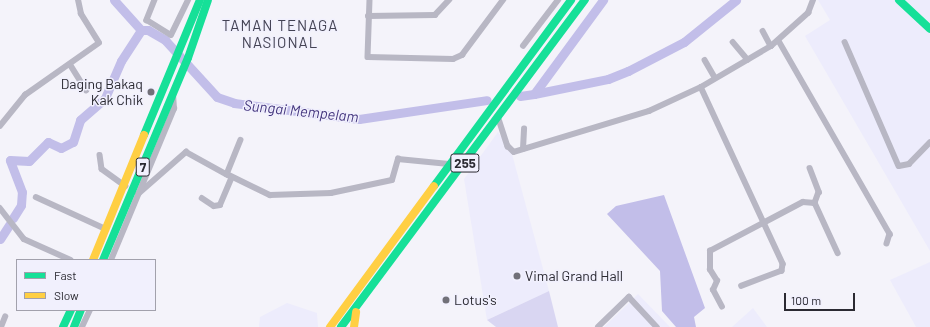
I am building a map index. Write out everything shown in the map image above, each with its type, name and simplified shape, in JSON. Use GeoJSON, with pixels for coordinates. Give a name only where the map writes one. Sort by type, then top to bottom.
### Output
{"type":"FeatureCollection","features":[{"type":"Feature","properties":{"kind":"main road","name":"7"},"geometry":{"type":"LineString","coordinates":[[93,259],[175,65],[200,0]]}},
{"type":"Feature","properties":{"kind":"main road","name":"7"},"geometry":{"type":"LineString","coordinates":[[103,259],[136,192],[188,58],[208,0]]}},
{"type":"Feature","properties":{"kind":"main road","name":"255"},"geometry":{"type":"LineString","coordinates":[[333,324],[449,164],[571,0]]}},
{"type":"Feature","properties":{"kind":"main road","name":"255"},"geometry":{"type":"LineString","coordinates":[[343,326],[584,0]]}},
{"type":"Feature","properties":{"kind":"main road"},"geometry":{"type":"LineString","coordinates":[[899,0],[930,29]]}},
{"type":"Feature","properties":{"kind":"main road"},"geometry":{"type":"LineString","coordinates":[[354,327],[354,316],[361,302]]}},
{"type":"Feature","properties":{"kind":"main road"},"geometry":{"type":"LineString","coordinates":[[63,327],[71,311]]}},
{"type":"Feature","properties":{"kind":"main road"},"geometry":{"type":"LineString","coordinates":[[77,326],[81,311]]}},
{"type":"Feature","properties":{"kind":"main road"},"geometry":{"type":"LineString","coordinates":[[333,324],[343,326]]}},
{"type":"Feature","properties":{"kind":"street"},"geometry":{"type":"LineString","coordinates":[[0,126],[25,95],[99,43],[81,14],[78,0]]}},
{"type":"Feature","properties":{"kind":"street"},"geometry":{"type":"LineString","coordinates":[[155,0],[147,20],[170,35],[188,0]]}},
{"type":"Feature","properties":{"kind":"street"},"geometry":{"type":"LineString","coordinates":[[370,0],[368,16],[368,57],[458,58],[503,0]]}},
{"type":"Feature","properties":{"kind":"street"},"geometry":{"type":"LineString","coordinates":[[368,16],[435,15],[449,0]]}},
{"type":"Feature","properties":{"kind":"street"},"geometry":{"type":"LineString","coordinates":[[523,46],[558,0]]}},
{"type":"Feature","properties":{"kind":"street"},"geometry":{"type":"LineString","coordinates":[[498,116],[508,146],[514,152],[649,111],[701,87],[715,77],[772,46],[808,13],[813,0]]}},
{"type":"Feature","properties":{"kind":"street"},"geometry":{"type":"LineString","coordinates":[[763,31],[772,46]]}},
{"type":"Feature","properties":{"kind":"street"},"geometry":{"type":"LineString","coordinates":[[779,41],[890,234],[887,244]]}},
{"type":"Feature","properties":{"kind":"street"},"geometry":{"type":"LineString","coordinates":[[733,42],[748,60]]}},
{"type":"Feature","properties":{"kind":"street"},"geometry":{"type":"LineString","coordinates":[[845,42],[899,166],[909,164],[930,142]]}},
{"type":"Feature","properties":{"kind":"street"},"geometry":{"type":"LineString","coordinates":[[705,60],[715,77]]}},
{"type":"Feature","properties":{"kind":"street"},"geometry":{"type":"LineString","coordinates":[[70,64],[86,90]]}},
{"type":"Feature","properties":{"kind":"street"},"geometry":{"type":"LineString","coordinates":[[701,87],[783,268],[742,286]]}},
{"type":"Feature","properties":{"kind":"street"},"geometry":{"type":"LineString","coordinates":[[523,149],[524,129]]}},
{"type":"Feature","properties":{"kind":"street"},"geometry":{"type":"LineString","coordinates":[[202,198],[214,206],[220,205],[241,140]]}},
{"type":"Feature","properties":{"kind":"street"},"geometry":{"type":"LineString","coordinates":[[111,259],[136,192],[186,152],[230,176],[270,195],[276,192],[323,194],[392,180],[398,159],[449,164]]}},
{"type":"Feature","properties":{"kind":"street"},"geometry":{"type":"LineString","coordinates":[[100,155],[102,169],[125,186]]}},
{"type":"Feature","properties":{"kind":"street"},"geometry":{"type":"LineString","coordinates":[[810,168],[819,192],[815,203]]}},
{"type":"Feature","properties":{"kind":"street"},"geometry":{"type":"LineString","coordinates":[[36,197],[106,230]]}},
{"type":"Feature","properties":{"kind":"street"},"geometry":{"type":"LineString","coordinates":[[722,307],[713,290],[717,280],[710,270],[708,254],[763,222],[808,200],[815,203],[838,253]]}},
{"type":"Feature","properties":{"kind":"street"},"geometry":{"type":"LineString","coordinates":[[0,208],[24,240],[69,259]]}},
{"type":"Feature","properties":{"kind":"street"},"geometry":{"type":"LineString","coordinates":[[598,327],[629,297],[657,327]]}},
{"type":"Feature","properties":{"kind":"street"},"geometry":{"type":"LineString","coordinates":[[77,326],[89,311]]}},
{"type":"Feature","properties":{"kind":"street"},"geometry":{"type":"LineString","coordinates":[[1,327],[5,316]]}},
{"type":"Feature","properties":{"kind":"shaded area"},"geometry":{"type":"Polygon","coordinates":[[[818,0],[930,0],[930,251],[805,36],[830,20],[818,0]]]}},
{"type":"Feature","properties":{"kind":"shaded area"},"geometry":{"type":"Polygon","coordinates":[[[498,132],[512,154],[549,291],[487,320],[464,179],[498,132]]]}},
{"type":"Feature","properties":{"kind":"shaded area"},"geometry":{"type":"Polygon","coordinates":[[[664,195],[705,308],[694,317],[696,327],[676,327],[662,311],[660,271],[607,214],[616,206],[664,195]]]}},
{"type":"Feature","properties":{"kind":"shaded area"},"geometry":{"type":"Polygon","coordinates":[[[930,262],[930,327],[916,327],[890,280],[930,262]]]}},
{"type":"Feature","properties":{"kind":"shaded area"},"geometry":{"type":"Polygon","coordinates":[[[549,291],[558,327],[496,327],[487,320],[549,291]]]}},
{"type":"Feature","properties":{"kind":"shaded area"},"geometry":{"type":"Polygon","coordinates":[[[638,294],[670,327],[604,327],[638,294]]]}},
{"type":"Feature","properties":{"kind":"shaded area"},"geometry":{"type":"Polygon","coordinates":[[[287,303],[317,313],[318,327],[259,327],[260,317],[287,303]]]}},
{"type":"Feature","properties":{"kind":"shaded area"},"geometry":{"type":"Polygon","coordinates":[[[753,308],[767,327],[732,327],[753,308]]]}},
{"type":"Feature","properties":{"kind":"waterway"},"geometry":{"type":"LineString","coordinates":[[114,0],[141,30]]}},
{"type":"Feature","properties":{"kind":"waterway","name":"Sungai Mempelam"},"geometry":{"type":"LineString","coordinates":[[520,96],[534,94],[603,0]]}},
{"type":"Feature","properties":{"kind":"waterway"},"geometry":{"type":"LineString","coordinates":[[534,94],[608,79],[628,71],[684,42],[736,0]]}},
{"type":"Feature","properties":{"kind":"waterway","name":"Sungai Mempelam"},"geometry":{"type":"LineString","coordinates":[[141,30],[148,30],[165,40],[217,97],[234,103],[359,119],[487,100]]}},
{"type":"Feature","properties":{"kind":"waterway"},"geometry":{"type":"LineString","coordinates":[[13,218],[21,205],[22,192],[10,160],[29,161],[48,142],[61,148],[73,142],[80,120],[105,98],[121,61],[141,30]]}},
{"type":"Feature","properties":{"kind":"waterway"},"geometry":{"type":"LineString","coordinates":[[0,239],[9,225]]}},
{"type":"Feature","properties":{"kind":"traffic: fast"},"geometry":{"type":"LineString","coordinates":[[144,135],[200,0]]}},
{"type":"Feature","properties":{"kind":"traffic: fast"},"geometry":{"type":"LineString","coordinates":[[103,259],[188,58],[208,0]]}},
{"type":"Feature","properties":{"kind":"traffic: fast"},"geometry":{"type":"LineString","coordinates":[[434,186],[571,0]]}},
{"type":"Feature","properties":{"kind":"traffic: fast"},"geometry":{"type":"LineString","coordinates":[[341,327],[585,0]]}},
{"type":"Feature","properties":{"kind":"traffic: fast"},"geometry":{"type":"LineString","coordinates":[[899,0],[930,29]]}},
{"type":"Feature","properties":{"kind":"traffic: fast"},"geometry":{"type":"LineString","coordinates":[[63,327],[71,311]]}},
{"type":"Feature","properties":{"kind":"traffic: fast"},"geometry":{"type":"LineString","coordinates":[[74,327],[81,311]]}},
{"type":"Feature","properties":{"kind":"traffic: slow"},"geometry":{"type":"LineString","coordinates":[[93,259],[144,135]]}},
{"type":"Feature","properties":{"kind":"traffic: slow"},"geometry":{"type":"LineString","coordinates":[[330,327],[434,186]]}},
{"type":"Feature","properties":{"kind":"traffic: slow"},"geometry":{"type":"LineString","coordinates":[[354,327],[356,312]]}},
{"type":"Feature","properties":{"kind":"place","name":"Daging Bakaq Kak Chik"},"geometry":{"type":"Point","coordinates":[151,92]}},
{"type":"Feature","properties":{"kind":"place","name":"Vimal Grand Hall"},"geometry":{"type":"Point","coordinates":[517,276]}},
{"type":"Feature","properties":{"kind":"place","name":"Lotus's"},"geometry":{"type":"Point","coordinates":[446,300]}},
{"type":"Feature","properties":{"kind":"district","name":"TAMAN TENAGA NASIONAL"},"geometry":{"type":"Point","coordinates":[280,34]}}]}
